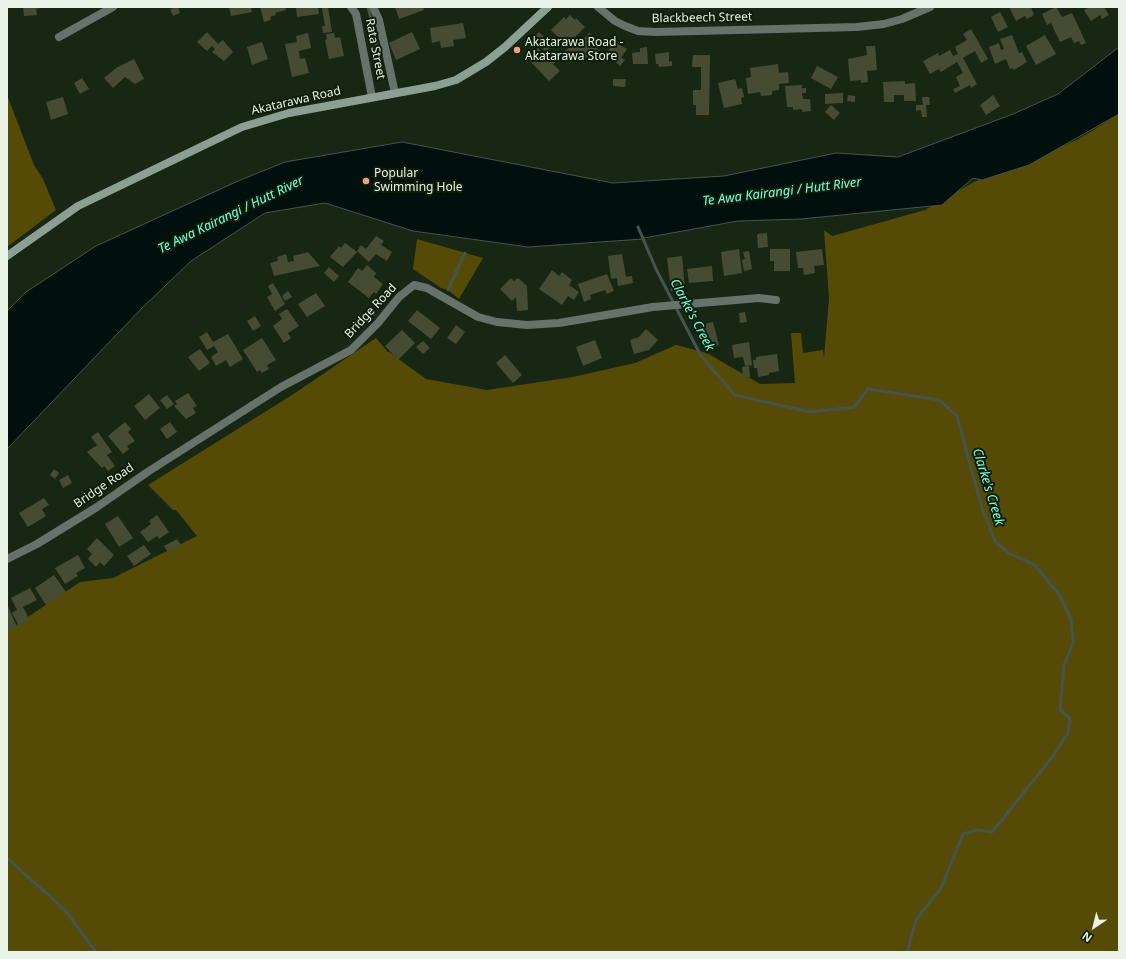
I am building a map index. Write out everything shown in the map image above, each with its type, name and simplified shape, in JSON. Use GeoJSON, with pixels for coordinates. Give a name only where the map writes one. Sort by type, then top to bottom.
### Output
{"type":"FeatureCollection","features":[{"type":"Feature","properties":{"kind":"street"},"geometry":{"type":"LineString","coordinates":[[59,37],[113,7]]}},
{"type":"Feature","properties":{"kind":"street","name":"Rata Street"},"geometry":{"type":"LineString","coordinates":[[351,7],[356,14],[372,97]]}},
{"type":"Feature","properties":{"kind":"street"},"geometry":{"type":"LineString","coordinates":[[372,7],[379,20],[395,93]]}},
{"type":"Feature","properties":{"kind":"street","name":"Akatarawa Road"},"geometry":{"type":"LineString","coordinates":[[7,256],[78,206],[242,127],[289,113],[435,86],[456,80],[466,75],[505,47],[548,7]]}},
{"type":"Feature","properties":{"kind":"street","name":"Blackbeech Street"},"geometry":{"type":"LineString","coordinates":[[598,7],[615,21],[625,26],[638,31],[655,32],[857,28],[890,22],[930,7]]}},
{"type":"Feature","properties":{"kind":"street","name":"Bridge Road"},"geometry":{"type":"LineString","coordinates":[[7,559],[37,544],[97,507],[149,471],[281,387],[351,350],[378,323],[399,297],[414,285],[427,288],[478,317],[497,322],[527,325],[559,323],[653,307],[680,304],[759,298],[776,300]]}},
{"type":"Feature","properties":{"kind":"shaded area"},"geometry":{"type":"Polygon","coordinates":[[[7,95],[34,165],[43,179],[56,210],[7,247],[7,95]]]}},
{"type":"Feature","properties":{"kind":"shaded area"},"geometry":{"type":"Polygon","coordinates":[[[1119,114],[1119,952],[7,952],[7,631],[80,582],[113,578],[197,536],[176,510],[173,510],[148,485],[292,395],[376,338],[388,352],[426,379],[487,390],[573,377],[635,363],[676,345],[707,353],[760,384],[795,383],[791,333],[801,333],[803,353],[823,350],[824,358],[829,298],[824,230],[832,236],[925,210],[974,182],[1077,140],[1119,114]]]}},
{"type":"Feature","properties":{"kind":"shaded area"},"geometry":{"type":"Polygon","coordinates":[[[417,239],[483,258],[459,299],[448,290],[441,288],[413,269],[417,239]]]}},
{"type":"Feature","properties":{"kind":"water","name":"Te Awa Kairangi / Hutt River"},"geometry":{"type":"Polygon","coordinates":[[[1119,47],[1119,114],[1029,165],[982,180],[973,178],[942,205],[801,219],[738,221],[644,238],[638,227],[643,239],[528,247],[413,231],[325,203],[265,213],[191,261],[142,308],[7,449],[7,311],[26,292],[96,246],[238,181],[285,162],[402,142],[613,183],[724,176],[836,153],[898,157],[1013,114],[1058,94],[1119,47]]]}},
{"type":"Feature","properties":{"kind":"building"},"geometry":{"type":"Polygon","coordinates":[[[23,7],[41,8],[36,9],[37,15],[24,16],[23,7]]]}},
{"type":"Feature","properties":{"kind":"building"},"geometry":{"type":"Polygon","coordinates":[[[178,7],[180,13],[173,16],[170,9],[178,7]]]}},
{"type":"Feature","properties":{"kind":"building"},"geometry":{"type":"Polygon","coordinates":[[[229,7],[251,7],[252,12],[231,16],[229,7]]]}},
{"type":"Feature","properties":{"kind":"building"},"geometry":{"type":"Polygon","coordinates":[[[260,7],[285,7],[286,10],[275,13],[276,15],[270,17],[271,20],[264,22],[260,7]]]}},
{"type":"Feature","properties":{"kind":"building"},"geometry":{"type":"Polygon","coordinates":[[[296,7],[318,7],[319,14],[297,17],[296,7]]]}},
{"type":"Feature","properties":{"kind":"building"},"geometry":{"type":"Polygon","coordinates":[[[328,7],[332,32],[323,33],[322,26],[325,26],[322,8],[328,7]]]}},
{"type":"Feature","properties":{"kind":"building"},"geometry":{"type":"Polygon","coordinates":[[[395,7],[423,7],[424,10],[399,19],[395,7]]]}},
{"type":"Feature","properties":{"kind":"building"},"geometry":{"type":"Polygon","coordinates":[[[1009,7],[1031,7],[1034,15],[1027,19],[1025,16],[1016,21],[1009,7]]]}},
{"type":"Feature","properties":{"kind":"building"},"geometry":{"type":"Polygon","coordinates":[[[1056,7],[1062,17],[1072,13],[1086,43],[1081,45],[1079,41],[1074,43],[1071,37],[1060,42],[1051,23],[1047,25],[1042,14],[1056,7]]]}},
{"type":"Feature","properties":{"kind":"building"},"geometry":{"type":"Polygon","coordinates":[[[1089,7],[1104,7],[1109,15],[1102,19],[1100,15],[1091,21],[1084,10],[1089,7]]]}},
{"type":"Feature","properties":{"kind":"building"},"geometry":{"type":"Polygon","coordinates":[[[1000,12],[1008,27],[998,32],[991,17],[1000,12]]]}},
{"type":"Feature","properties":{"kind":"building"},"geometry":{"type":"Polygon","coordinates":[[[570,15],[575,20],[576,18],[585,27],[571,41],[567,37],[562,41],[551,30],[564,17],[566,19],[570,15]]]}},
{"type":"Feature","properties":{"kind":"building"},"geometry":{"type":"Polygon","coordinates":[[[463,23],[466,38],[453,40],[454,46],[441,48],[440,41],[432,43],[430,28],[463,23]]]}},
{"type":"Feature","properties":{"kind":"building"},"geometry":{"type":"Polygon","coordinates":[[[971,29],[988,59],[981,63],[975,51],[963,58],[977,84],[971,88],[970,85],[955,93],[953,89],[960,86],[956,77],[963,73],[957,62],[941,72],[939,69],[930,74],[923,61],[938,53],[939,56],[950,50],[953,56],[958,54],[955,47],[967,40],[963,34],[971,29]]]}},
{"type":"Feature","properties":{"kind":"building"},"geometry":{"type":"Polygon","coordinates":[[[207,32],[218,44],[223,40],[233,52],[224,61],[212,52],[215,49],[212,46],[207,51],[197,42],[207,32]]]}},
{"type":"Feature","properties":{"kind":"building"},"geometry":{"type":"Polygon","coordinates":[[[412,32],[420,49],[396,60],[389,43],[412,32]]]}},
{"type":"Feature","properties":{"kind":"building"},"geometry":{"type":"Polygon","coordinates":[[[539,32],[552,46],[546,52],[533,38],[539,32]]]}},
{"type":"Feature","properties":{"kind":"building"},"geometry":{"type":"Polygon","coordinates":[[[308,33],[311,48],[299,51],[300,59],[305,58],[309,73],[292,77],[285,44],[297,42],[296,36],[308,33]]]}},
{"type":"Feature","properties":{"kind":"building"},"geometry":{"type":"Polygon","coordinates":[[[334,33],[335,38],[340,37],[344,56],[329,59],[325,40],[327,39],[326,34],[334,33]]]}},
{"type":"Feature","properties":{"kind":"building"},"geometry":{"type":"Polygon","coordinates":[[[589,33],[598,41],[594,45],[600,51],[590,62],[581,54],[573,62],[564,52],[574,43],[577,46],[589,33]]]}},
{"type":"Feature","properties":{"kind":"building"},"geometry":{"type":"Polygon","coordinates":[[[1012,35],[1019,53],[1022,52],[1027,62],[1014,70],[1013,68],[1010,69],[1006,59],[995,64],[989,47],[999,43],[1001,50],[1004,49],[1000,39],[1012,35]]]}},
{"type":"Feature","properties":{"kind":"building"},"geometry":{"type":"Polygon","coordinates":[[[1045,35],[1056,54],[1036,65],[1026,46],[1045,35]]]}},
{"type":"Feature","properties":{"kind":"building"},"geometry":{"type":"Polygon","coordinates":[[[262,42],[268,59],[252,65],[247,47],[262,42]]]}},
{"type":"Feature","properties":{"kind":"building"},"geometry":{"type":"Polygon","coordinates":[[[614,42],[627,49],[621,58],[625,60],[620,66],[611,58],[614,55],[608,51],[614,42]]]}},
{"type":"Feature","properties":{"kind":"building"},"geometry":{"type":"Polygon","coordinates":[[[866,46],[875,46],[877,70],[867,71],[868,82],[861,83],[861,80],[850,81],[848,59],[867,55],[866,46]]]}},
{"type":"Feature","properties":{"kind":"building"},"geometry":{"type":"Polygon","coordinates":[[[647,47],[648,64],[633,64],[632,53],[640,52],[640,48],[647,47]]]}},
{"type":"Feature","properties":{"kind":"building"},"geometry":{"type":"Polygon","coordinates":[[[538,48],[547,58],[552,54],[558,60],[553,64],[560,71],[549,81],[527,58],[538,48]]]}},
{"type":"Feature","properties":{"kind":"building"},"geometry":{"type":"Polygon","coordinates":[[[669,52],[669,62],[672,61],[672,66],[659,67],[658,64],[656,64],[655,54],[669,52]]]}},
{"type":"Feature","properties":{"kind":"building"},"geometry":{"type":"Polygon","coordinates":[[[693,55],[710,55],[709,115],[696,115],[696,105],[693,105],[693,90],[701,90],[701,67],[692,67],[693,55]]]}},
{"type":"Feature","properties":{"kind":"building"},"geometry":{"type":"Polygon","coordinates":[[[134,59],[144,79],[135,84],[125,77],[113,88],[104,78],[116,68],[134,59]]]}},
{"type":"Feature","properties":{"kind":"building"},"geometry":{"type":"Polygon","coordinates":[[[778,64],[779,73],[788,72],[789,83],[779,84],[779,90],[772,91],[772,95],[761,96],[760,92],[748,94],[746,78],[751,77],[750,68],[778,64]]]}},
{"type":"Feature","properties":{"kind":"building"},"geometry":{"type":"Polygon","coordinates":[[[817,66],[838,77],[831,89],[811,78],[817,66]]]}},
{"type":"Feature","properties":{"kind":"building"},"geometry":{"type":"Polygon","coordinates":[[[82,78],[89,89],[80,94],[74,83],[82,78]]]}},
{"type":"Feature","properties":{"kind":"building"},"geometry":{"type":"Polygon","coordinates":[[[613,79],[626,79],[625,87],[613,86],[613,79]]]}},
{"type":"Feature","properties":{"kind":"building"},"geometry":{"type":"Polygon","coordinates":[[[735,79],[738,89],[742,88],[744,97],[741,98],[742,104],[724,108],[718,83],[735,79]]]}},
{"type":"Feature","properties":{"kind":"building"},"geometry":{"type":"Polygon","coordinates":[[[905,81],[905,84],[915,83],[916,101],[904,101],[904,95],[894,95],[894,102],[884,102],[883,82],[905,81]]]}},
{"type":"Feature","properties":{"kind":"building"},"geometry":{"type":"Polygon","coordinates":[[[802,85],[802,88],[806,88],[806,93],[802,93],[803,99],[810,99],[811,111],[802,112],[802,109],[793,110],[793,107],[787,107],[785,86],[802,85]]]}},
{"type":"Feature","properties":{"kind":"building"},"geometry":{"type":"Polygon","coordinates":[[[843,93],[843,103],[825,104],[825,94],[843,93]]]}},
{"type":"Feature","properties":{"kind":"building"},"geometry":{"type":"Polygon","coordinates":[[[848,95],[855,96],[855,102],[847,101],[848,95]]]}},
{"type":"Feature","properties":{"kind":"building"},"geometry":{"type":"Polygon","coordinates":[[[993,95],[1000,106],[986,115],[980,105],[993,95]]]}},
{"type":"Feature","properties":{"kind":"building"},"geometry":{"type":"Polygon","coordinates":[[[63,97],[68,114],[51,120],[46,102],[63,97]]]}},
{"type":"Feature","properties":{"kind":"building"},"geometry":{"type":"Polygon","coordinates":[[[922,97],[929,97],[930,105],[926,105],[927,117],[922,117],[921,110],[916,111],[916,105],[923,105],[922,97]]]}},
{"type":"Feature","properties":{"kind":"building"},"geometry":{"type":"Polygon","coordinates":[[[831,105],[840,113],[834,120],[825,112],[831,105]]]}},
{"type":"Feature","properties":{"kind":"building"},"geometry":{"type":"Polygon","coordinates":[[[767,233],[768,247],[758,248],[757,234],[767,233]]]}},
{"type":"Feature","properties":{"kind":"building"},"geometry":{"type":"Polygon","coordinates":[[[376,236],[384,241],[381,245],[392,252],[387,261],[376,254],[369,262],[357,251],[361,245],[366,249],[376,236]]]}},
{"type":"Feature","properties":{"kind":"building"},"geometry":{"type":"Polygon","coordinates":[[[345,243],[357,252],[343,267],[330,257],[339,246],[341,248],[345,243]]]}},
{"type":"Feature","properties":{"kind":"building"},"geometry":{"type":"Polygon","coordinates":[[[739,249],[742,273],[724,276],[721,252],[739,249]]]}},
{"type":"Feature","properties":{"kind":"building"},"geometry":{"type":"Polygon","coordinates":[[[770,249],[790,249],[790,271],[774,271],[774,261],[770,261],[770,249]]]}},
{"type":"Feature","properties":{"kind":"building"},"geometry":{"type":"Polygon","coordinates":[[[822,249],[824,265],[814,266],[815,273],[804,275],[803,268],[798,268],[796,252],[822,249]]]}},
{"type":"Feature","properties":{"kind":"building"},"geometry":{"type":"Polygon","coordinates":[[[749,251],[752,269],[744,271],[742,260],[745,259],[743,252],[749,251]]]}},
{"type":"Feature","properties":{"kind":"building"},"geometry":{"type":"Polygon","coordinates":[[[308,252],[320,266],[274,276],[270,263],[278,261],[277,257],[286,254],[288,262],[294,261],[293,256],[308,252]]]}},
{"type":"Feature","properties":{"kind":"building"},"geometry":{"type":"Polygon","coordinates":[[[622,254],[626,277],[632,276],[633,283],[618,286],[617,278],[611,279],[608,256],[622,254]]]}},
{"type":"Feature","properties":{"kind":"building"},"geometry":{"type":"Polygon","coordinates":[[[682,256],[685,289],[671,291],[667,258],[682,256]]]}},
{"type":"Feature","properties":{"kind":"building"},"geometry":{"type":"Polygon","coordinates":[[[367,265],[376,273],[374,277],[383,284],[376,294],[374,292],[369,298],[348,282],[358,268],[362,271],[367,265]]]}},
{"type":"Feature","properties":{"kind":"building"},"geometry":{"type":"Polygon","coordinates":[[[712,266],[713,281],[689,283],[687,269],[712,266]]]}},
{"type":"Feature","properties":{"kind":"building"},"geometry":{"type":"Polygon","coordinates":[[[329,267],[339,276],[334,282],[324,273],[329,267]]]}},
{"type":"Feature","properties":{"kind":"building"},"geometry":{"type":"Polygon","coordinates":[[[552,270],[559,276],[562,272],[572,280],[569,285],[579,292],[574,300],[568,296],[562,305],[539,289],[552,270]]]}},
{"type":"Feature","properties":{"kind":"building"},"geometry":{"type":"Polygon","coordinates":[[[607,274],[614,291],[607,294],[605,290],[590,295],[591,299],[584,302],[578,284],[607,274]]]}},
{"type":"Feature","properties":{"kind":"building"},"geometry":{"type":"Polygon","coordinates":[[[511,278],[514,281],[518,278],[527,286],[528,310],[517,311],[516,297],[512,301],[500,289],[511,278]]]}},
{"type":"Feature","properties":{"kind":"building"},"geometry":{"type":"Polygon","coordinates":[[[273,283],[285,304],[275,311],[267,297],[272,294],[268,286],[273,283]]]}},
{"type":"Feature","properties":{"kind":"building"},"geometry":{"type":"Polygon","coordinates":[[[288,291],[292,297],[285,301],[282,296],[288,291]]]}},
{"type":"Feature","properties":{"kind":"building"},"geometry":{"type":"Polygon","coordinates":[[[316,293],[325,306],[307,317],[298,304],[316,293]]]}},
{"type":"Feature","properties":{"kind":"building"},"geometry":{"type":"Polygon","coordinates":[[[287,309],[299,326],[288,333],[291,338],[284,343],[273,326],[282,319],[279,314],[287,309]]]}},
{"type":"Feature","properties":{"kind":"building"},"geometry":{"type":"Polygon","coordinates":[[[417,310],[440,328],[431,339],[408,321],[417,310]]]}},
{"type":"Feature","properties":{"kind":"building"},"geometry":{"type":"Polygon","coordinates":[[[745,312],[747,322],[740,323],[739,313],[745,312]]]}},
{"type":"Feature","properties":{"kind":"building"},"geometry":{"type":"Polygon","coordinates":[[[255,316],[261,326],[253,331],[247,321],[255,316]]]}},
{"type":"Feature","properties":{"kind":"building"},"geometry":{"type":"Polygon","coordinates":[[[713,322],[719,345],[706,349],[700,325],[713,322]]]}},
{"type":"Feature","properties":{"kind":"building"},"geometry":{"type":"Polygon","coordinates":[[[456,325],[465,332],[456,344],[447,338],[456,325]]]}},
{"type":"Feature","properties":{"kind":"building"},"geometry":{"type":"Polygon","coordinates":[[[646,329],[658,340],[649,350],[634,354],[630,340],[639,337],[646,329]]]}},
{"type":"Feature","properties":{"kind":"building"},"geometry":{"type":"Polygon","coordinates":[[[402,330],[415,343],[398,360],[385,346],[402,330]]]}},
{"type":"Feature","properties":{"kind":"building"},"geometry":{"type":"Polygon","coordinates":[[[207,332],[213,342],[228,334],[243,359],[230,367],[226,360],[216,366],[211,357],[218,352],[214,346],[207,350],[199,337],[207,332]]]}},
{"type":"Feature","properties":{"kind":"building"},"geometry":{"type":"Polygon","coordinates":[[[262,338],[276,360],[267,365],[269,369],[262,373],[260,370],[257,372],[243,350],[262,338]]]}},
{"type":"Feature","properties":{"kind":"building"},"geometry":{"type":"Polygon","coordinates":[[[595,340],[602,358],[583,366],[576,347],[595,340]]]}},
{"type":"Feature","properties":{"kind":"building"},"geometry":{"type":"Polygon","coordinates":[[[423,341],[430,348],[423,354],[416,347],[423,341]]]}},
{"type":"Feature","properties":{"kind":"building"},"geometry":{"type":"Polygon","coordinates":[[[749,342],[752,365],[745,366],[743,357],[734,358],[732,345],[749,342]]]}},
{"type":"Feature","properties":{"kind":"building"},"geometry":{"type":"Polygon","coordinates":[[[200,349],[210,363],[199,371],[188,357],[200,349]]]}},
{"type":"Feature","properties":{"kind":"building"},"geometry":{"type":"Polygon","coordinates":[[[777,354],[779,371],[758,377],[757,368],[754,368],[753,360],[756,360],[756,357],[777,354]]]}},
{"type":"Feature","properties":{"kind":"building"},"geometry":{"type":"Polygon","coordinates":[[[505,355],[522,375],[513,383],[496,363],[505,355]]]}},
{"type":"Feature","properties":{"kind":"building"},"geometry":{"type":"Polygon","coordinates":[[[749,366],[750,377],[743,378],[742,367],[749,366]]]}},
{"type":"Feature","properties":{"kind":"building"},"geometry":{"type":"Polygon","coordinates":[[[188,393],[197,406],[193,408],[196,413],[186,419],[174,406],[177,404],[175,401],[188,393]]]}},
{"type":"Feature","properties":{"kind":"building"},"geometry":{"type":"Polygon","coordinates":[[[149,394],[160,408],[145,420],[134,406],[149,394]]]}},
{"type":"Feature","properties":{"kind":"building"},"geometry":{"type":"Polygon","coordinates":[[[167,395],[174,404],[167,409],[160,400],[167,395]]]}},
{"type":"Feature","properties":{"kind":"building"},"geometry":{"type":"Polygon","coordinates":[[[125,422],[131,429],[128,432],[135,441],[127,446],[129,449],[123,454],[108,436],[125,422]]]}},
{"type":"Feature","properties":{"kind":"building"},"geometry":{"type":"Polygon","coordinates":[[[170,422],[177,432],[167,439],[160,429],[170,422]]]}},
{"type":"Feature","properties":{"kind":"building"},"geometry":{"type":"Polygon","coordinates":[[[98,432],[112,452],[107,455],[115,466],[108,471],[104,466],[102,468],[87,452],[97,445],[91,437],[98,432]]]}},
{"type":"Feature","properties":{"kind":"building"},"geometry":{"type":"Polygon","coordinates":[[[54,469],[59,473],[55,479],[50,475],[54,469]]]}},
{"type":"Feature","properties":{"kind":"building"},"geometry":{"type":"Polygon","coordinates":[[[68,475],[72,483],[63,488],[59,480],[68,475]]]}},
{"type":"Feature","properties":{"kind":"building"},"geometry":{"type":"Polygon","coordinates":[[[44,498],[49,505],[42,509],[46,516],[28,527],[19,513],[44,498]]]}},
{"type":"Feature","properties":{"kind":"building"},"geometry":{"type":"Polygon","coordinates":[[[157,515],[169,532],[159,539],[157,536],[148,542],[140,532],[151,524],[149,521],[157,515]]]}},
{"type":"Feature","properties":{"kind":"building"},"geometry":{"type":"Polygon","coordinates":[[[118,516],[133,538],[119,547],[105,524],[118,516]]]}},
{"type":"Feature","properties":{"kind":"building"},"geometry":{"type":"Polygon","coordinates":[[[97,538],[114,555],[104,566],[100,562],[96,567],[88,559],[92,554],[87,549],[97,538]]]}},
{"type":"Feature","properties":{"kind":"building"},"geometry":{"type":"Polygon","coordinates":[[[177,539],[181,545],[168,552],[164,546],[177,539]]]}},
{"type":"Feature","properties":{"kind":"building"},"geometry":{"type":"Polygon","coordinates":[[[144,545],[151,554],[134,566],[127,556],[144,545]]]}},
{"type":"Feature","properties":{"kind":"building"},"geometry":{"type":"Polygon","coordinates":[[[78,555],[85,568],[76,573],[78,576],[65,584],[55,568],[78,555]]]}},
{"type":"Feature","properties":{"kind":"building"},"geometry":{"type":"Polygon","coordinates":[[[54,575],[66,592],[46,605],[35,588],[54,575]]]}},
{"type":"Feature","properties":{"kind":"building"},"geometry":{"type":"Polygon","coordinates":[[[30,588],[37,600],[23,607],[30,620],[19,626],[12,613],[17,610],[11,598],[30,588]]]}},
{"type":"Feature","properties":{"kind":"building"},"geometry":{"type":"Polygon","coordinates":[[[7,604],[17,627],[7,632],[7,604]]]}},
{"type":"Feature","properties":{"kind":"waterway"},"geometry":{"type":"LineString","coordinates":[[368,7],[382,73]]}},
{"type":"Feature","properties":{"kind":"waterway","name":"Clarke's Creek"},"geometry":{"type":"LineString","coordinates":[[638,227],[656,269],[701,356],[735,395],[810,412],[854,407],[868,389],[939,400],[957,416],[982,508],[996,543],[1009,553],[1035,565],[1060,596],[1071,619],[1073,643],[1064,665],[1060,710],[1070,718],[1068,733],[1053,756],[992,832],[977,830],[963,834],[941,888],[916,920],[907,952]]}},
{"type":"Feature","properties":{"kind":"waterway"},"geometry":{"type":"LineString","coordinates":[[448,290],[465,253]]}},
{"type":"Feature","properties":{"kind":"waterway"},"geometry":{"type":"LineString","coordinates":[[7,858],[65,910],[96,952]]}},
{"type":"Feature","properties":{"kind":"place","name":"Akatarawa Road - Akatarawa Store"},"geometry":{"type":"Point","coordinates":[517,50]}},
{"type":"Feature","properties":{"kind":"place","name":"Popular Swimming Hole"},"geometry":{"type":"Point","coordinates":[366,181]}}]}
